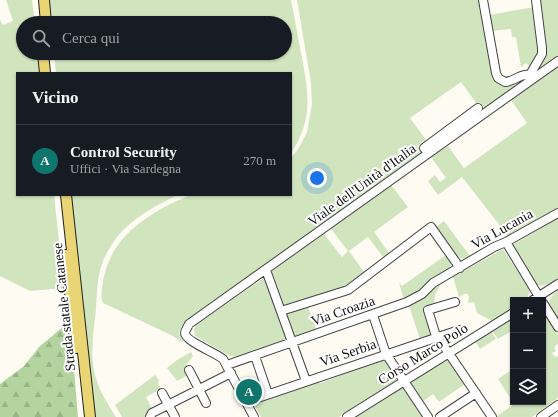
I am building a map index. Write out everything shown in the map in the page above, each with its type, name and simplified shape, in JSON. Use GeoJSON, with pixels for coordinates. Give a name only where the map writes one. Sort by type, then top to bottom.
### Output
{"type":"FeatureCollection","features":[{"type":"Feature","properties":{"kind":"main road"},"geometry":{"type":"LineString","coordinates":[[37,0],[39,16]]}},
{"type":"Feature","properties":{"kind":"main road"},"geometry":{"type":"LineString","coordinates":[[44,0],[45,16]]}},
{"type":"Feature","properties":{"kind":"main road"},"geometry":{"type":"LineString","coordinates":[[44,60],[45,72]]}},
{"type":"Feature","properties":{"kind":"main road"},"geometry":{"type":"LineString","coordinates":[[51,60],[52,72]]}},
{"type":"Feature","properties":{"kind":"main road","name":"Strada statale Catanese"},"geometry":{"type":"LineString","coordinates":[[59,196],[83,417]]}},
{"type":"Feature","properties":{"kind":"main road","name":"Strada statale Catanese"},"geometry":{"type":"LineString","coordinates":[[66,196],[90,417]]}},
{"type":"Feature","properties":{"kind":"street"},"geometry":{"type":"LineString","coordinates":[[484,0],[496,74],[498,78],[505,82],[513,81],[522,75],[532,77],[531,73],[542,54],[536,0]]}},
{"type":"Feature","properties":{"kind":"street","name":"Viale dell'Unità d'Italia"},"geometry":{"type":"LineString","coordinates":[[229,369],[218,356],[186,337],[185,332],[189,324],[532,77],[558,60]]}},
{"type":"Feature","properties":{"kind":"street"},"geometry":{"type":"LineString","coordinates":[[428,153],[424,148],[478,108]]}},
{"type":"Feature","properties":{"kind":"street","name":"Via Lucania"},"geometry":{"type":"LineString","coordinates":[[460,268],[494,247],[506,242],[558,213]]}},
{"type":"Feature","properties":{"kind":"street"},"geometry":{"type":"LineString","coordinates":[[281,311],[348,290],[431,227],[460,268]]}},
{"type":"Feature","properties":{"kind":"street"},"geometry":{"type":"LineString","coordinates":[[506,242],[537,297]]}},
{"type":"Feature","properties":{"kind":"street","name":"Via Croazia"},"geometry":{"type":"LineString","coordinates":[[150,417],[152,413],[199,389],[229,369],[255,356],[373,315],[414,299],[422,294],[433,283],[460,268]]}},
{"type":"Feature","properties":{"kind":"street"},"geometry":{"type":"LineString","coordinates":[[266,270],[306,381]]}},
{"type":"Feature","properties":{"kind":"street"},"geometry":{"type":"LineString","coordinates":[[543,297],[558,284]]}},
{"type":"Feature","properties":{"kind":"street"},"geometry":{"type":"LineString","coordinates":[[455,302],[428,310],[435,333],[491,417]]}},
{"type":"Feature","properties":{"kind":"street"},"geometry":{"type":"LineString","coordinates":[[546,310],[558,327]]}},
{"type":"Feature","properties":{"kind":"street","name":"Corso Marco Polo"},"geometry":{"type":"LineString","coordinates":[[347,417],[510,314]]}},
{"type":"Feature","properties":{"kind":"street"},"geometry":{"type":"LineString","coordinates":[[373,315],[386,354],[428,417]]}},
{"type":"Feature","properties":{"kind":"street","name":"Via Serbia"},"geometry":{"type":"LineString","coordinates":[[246,402],[459,330]]}},
{"type":"Feature","properties":{"kind":"street"},"geometry":{"type":"LineString","coordinates":[[255,356],[268,394]]}},
{"type":"Feature","properties":{"kind":"street"},"geometry":{"type":"LineString","coordinates":[[229,369],[254,417]]}},
{"type":"Feature","properties":{"kind":"street"},"geometry":{"type":"LineString","coordinates":[[189,370],[206,403]]}},
{"type":"Feature","properties":{"kind":"street"},"geometry":{"type":"LineString","coordinates":[[162,392],[175,417]]}},
{"type":"Feature","properties":{"kind":"street"},"geometry":{"type":"LineString","coordinates":[[440,417],[476,393]]}},
{"type":"Feature","properties":{"kind":"street"},"geometry":{"type":"LineString","coordinates":[[541,417],[558,404]]}},
{"type":"Feature","properties":{"kind":"green space"},"geometry":{"type":"Polygon","coordinates":[[[6,0],[32,0],[34,16],[16,16],[16,60],[39,60],[40,72],[16,72],[16,196],[54,196],[64,288],[30,291],[0,276],[0,20],[3,25],[13,21],[6,0]]]}},
{"type":"Feature","properties":{"kind":"green space"},"geometry":{"type":"Polygon","coordinates":[[[48,0],[291,0],[307,96],[306,118],[298,141],[292,151],[292,72],[56,72],[55,60],[292,60],[292,16],[49,16],[48,0]]]}},
{"type":"Feature","properties":{"kind":"green space"},"geometry":{"type":"Polygon","coordinates":[[[297,0],[481,0],[498,81],[527,78],[485,108],[480,102],[477,104],[461,82],[410,118],[426,140],[417,146],[423,153],[181,327],[179,333],[184,343],[171,335],[103,303],[102,293],[104,278],[109,260],[123,239],[131,231],[160,209],[188,196],[292,196],[292,157],[300,146],[307,132],[312,104],[311,83],[297,0]]]}},
{"type":"Feature","properties":{"kind":"green space"},"geometry":{"type":"Polygon","coordinates":[[[539,0],[558,0],[558,56],[535,73],[539,63],[539,0]]]}},
{"type":"Feature","properties":{"kind":"green space"},"geometry":{"type":"Polygon","coordinates":[[[534,7],[540,53],[529,69],[527,67],[529,66],[526,63],[521,67],[516,37],[512,37],[511,29],[492,31],[489,15],[534,7]]]}},
{"type":"Feature","properties":{"kind":"green space"},"geometry":{"type":"Polygon","coordinates":[[[558,67],[558,208],[508,236],[462,177],[438,195],[428,181],[435,175],[440,182],[446,178],[431,157],[448,146],[464,168],[527,123],[511,100],[558,67]]]}},
{"type":"Feature","properties":{"kind":"green space"},"geometry":{"type":"Polygon","coordinates":[[[391,185],[408,207],[374,232],[389,253],[383,257],[368,237],[349,251],[364,272],[343,288],[284,305],[272,271],[324,234],[342,257],[348,251],[331,229],[391,185]]]}},
{"type":"Feature","properties":{"kind":"green space"},"geometry":{"type":"Polygon","coordinates":[[[70,196],[175,196],[137,218],[123,230],[108,250],[100,269],[92,355],[95,376],[100,389],[116,417],[93,417],[70,196]]]}},
{"type":"Feature","properties":{"kind":"green space"},"geometry":{"type":"Polygon","coordinates":[[[558,219],[558,279],[547,285],[536,285],[512,245],[558,219]]]}},
{"type":"Feature","properties":{"kind":"green space"},"geometry":{"type":"Polygon","coordinates":[[[444,221],[470,256],[462,259],[455,255],[436,227],[444,221]]]}},
{"type":"Feature","properties":{"kind":"green space"},"geometry":{"type":"Polygon","coordinates":[[[503,249],[528,287],[529,292],[527,297],[510,297],[510,310],[492,321],[477,313],[474,302],[468,303],[469,296],[467,294],[459,297],[453,277],[503,249]]]}},
{"type":"Feature","properties":{"kind":"green space"},"geometry":{"type":"Polygon","coordinates":[[[446,255],[451,264],[449,270],[404,300],[399,283],[402,286],[446,255]]]}},
{"type":"Feature","properties":{"kind":"green space"},"geometry":{"type":"Polygon","coordinates":[[[265,277],[286,340],[238,357],[230,356],[195,336],[194,329],[196,325],[265,277]]]}},
{"type":"Feature","properties":{"kind":"green space"},"geometry":{"type":"Polygon","coordinates":[[[441,284],[435,295],[434,305],[425,307],[432,334],[431,336],[420,339],[409,306],[422,300],[441,284]]]}},
{"type":"Feature","properties":{"kind":"green space"},"geometry":{"type":"Polygon","coordinates":[[[558,290],[558,320],[551,308],[550,301],[558,290]]]}},
{"type":"Feature","properties":{"kind":"green space"},"geometry":{"type":"Polygon","coordinates":[[[308,307],[316,329],[295,337],[287,314],[308,307]]]}},
{"type":"Feature","properties":{"kind":"green space"},"geometry":{"type":"Polygon","coordinates":[[[546,315],[558,334],[558,344],[554,347],[556,351],[552,353],[555,357],[558,356],[558,398],[532,417],[496,417],[513,405],[546,405],[546,315]]]}},
{"type":"Feature","properties":{"kind":"green space"},"geometry":{"type":"Polygon","coordinates":[[[510,320],[510,332],[498,339],[492,331],[510,320]]]}},
{"type":"Feature","properties":{"kind":"green space"},"geometry":{"type":"Polygon","coordinates":[[[64,326],[66,343],[73,358],[78,417],[0,417],[0,384],[24,366],[39,347],[64,326]]]}},
{"type":"Feature","properties":{"kind":"green space"},"geometry":{"type":"Polygon","coordinates":[[[491,331],[496,339],[480,349],[475,341],[491,331]]]}},
{"type":"Feature","properties":{"kind":"green space"},"geometry":{"type":"Polygon","coordinates":[[[191,352],[193,356],[185,366],[188,375],[177,381],[167,368],[191,352]]]}},
{"type":"Feature","properties":{"kind":"green space"},"geometry":{"type":"Polygon","coordinates":[[[448,358],[465,384],[439,402],[433,394],[422,402],[409,383],[448,358]]]}},
{"type":"Feature","properties":{"kind":"green space"},"geometry":{"type":"Polygon","coordinates":[[[382,359],[385,360],[398,380],[339,417],[261,417],[254,404],[263,399],[316,382],[321,383],[382,359]]]}},
{"type":"Feature","properties":{"kind":"green space"},"geometry":{"type":"Polygon","coordinates":[[[510,371],[510,398],[498,379],[510,371]]]}},
{"type":"Feature","properties":{"kind":"green space"},"geometry":{"type":"Polygon","coordinates":[[[155,375],[159,380],[158,384],[161,389],[146,397],[152,409],[147,417],[122,417],[115,405],[155,375]]]}},
{"type":"Feature","properties":{"kind":"green space"},"geometry":{"type":"Polygon","coordinates":[[[403,387],[422,417],[355,417],[403,387]]]}},
{"type":"Feature","properties":{"kind":"place","name":"Control Security"},"geometry":{"type":"Point","coordinates":[249,392]}}]}
